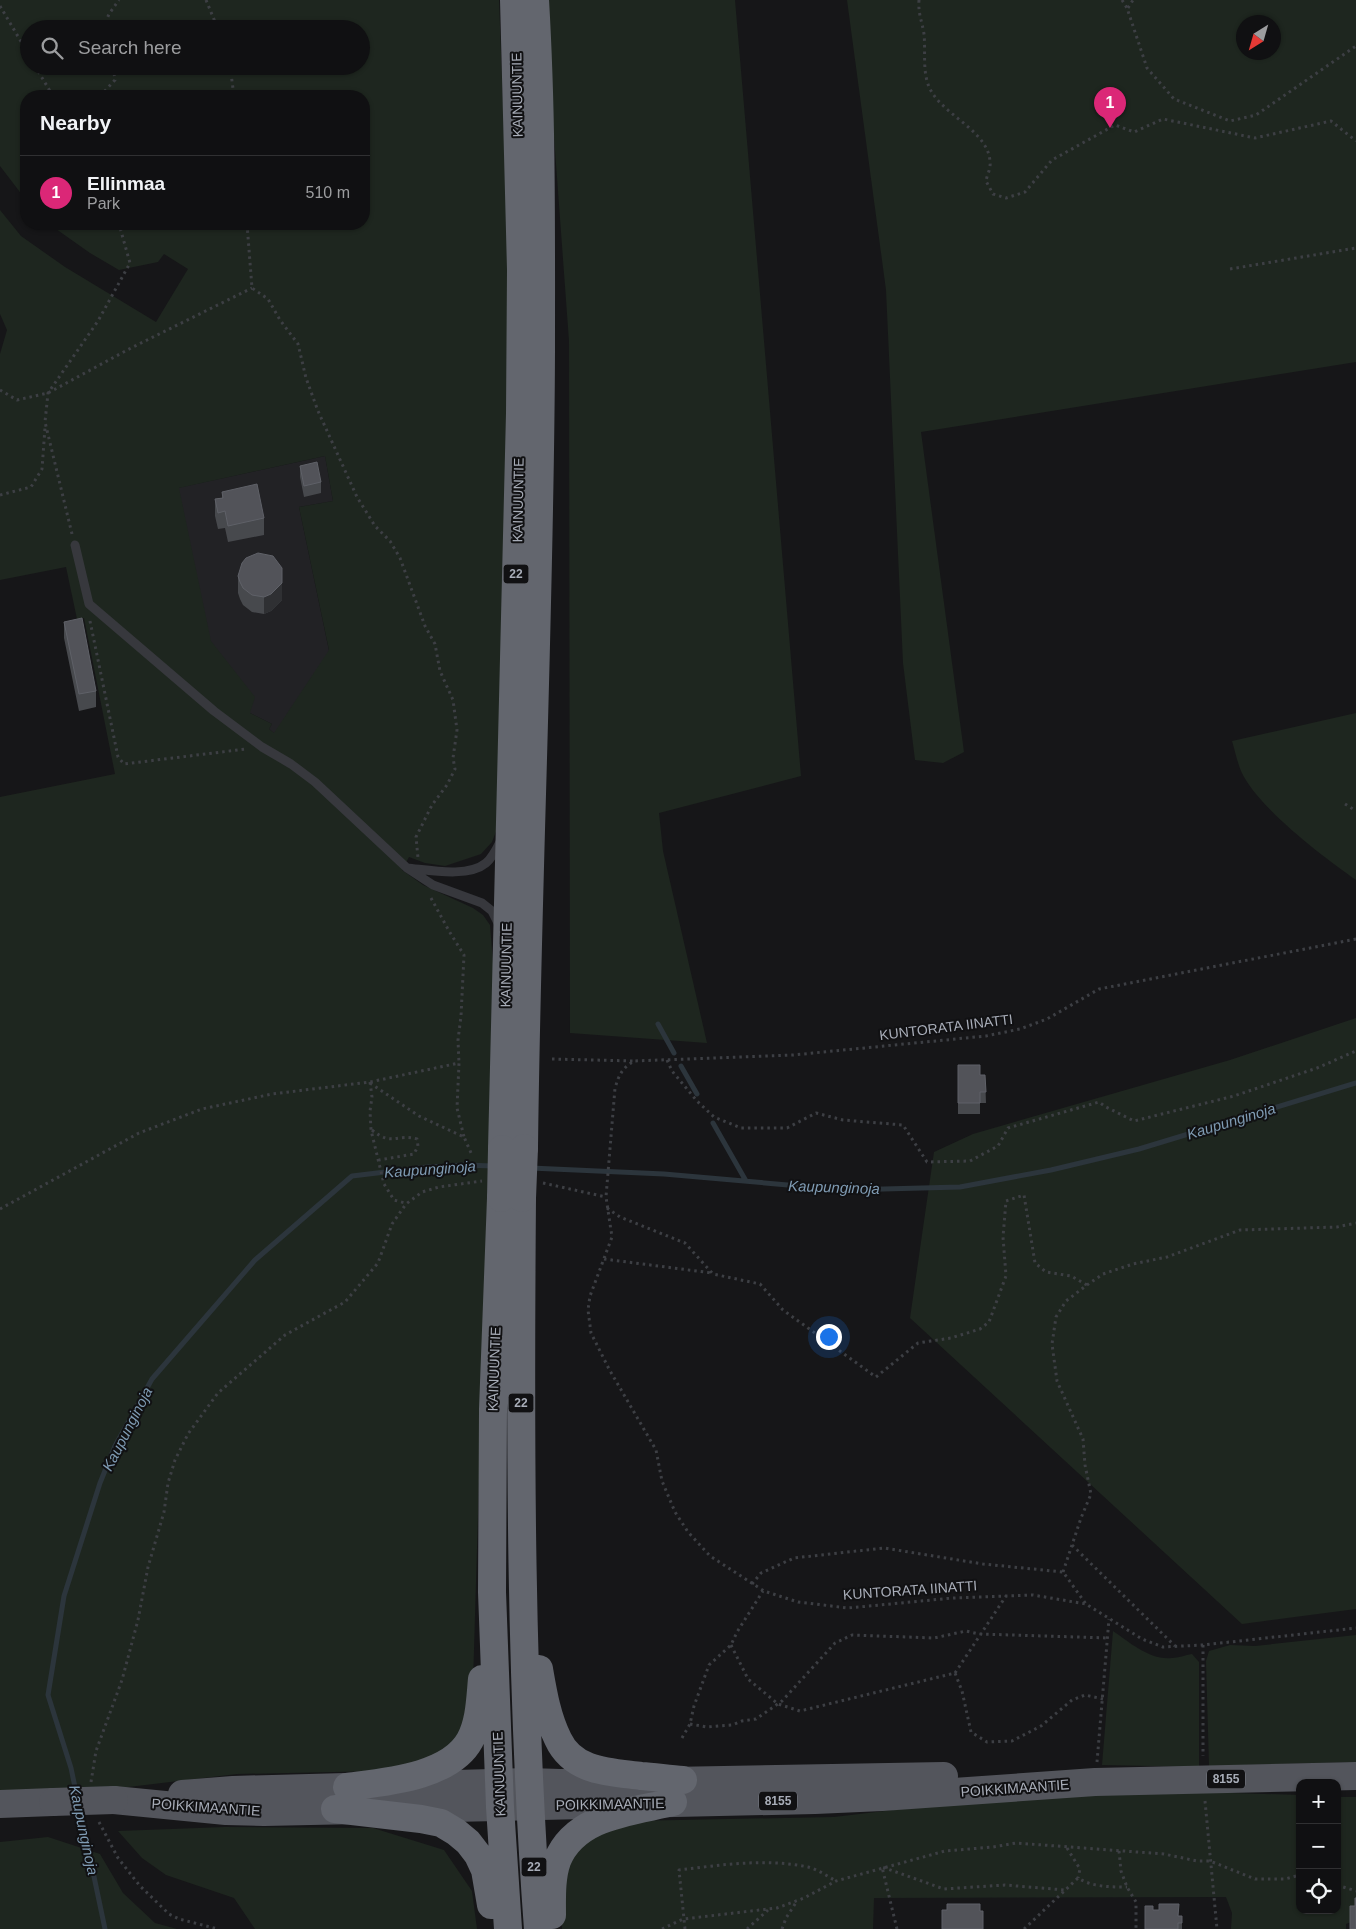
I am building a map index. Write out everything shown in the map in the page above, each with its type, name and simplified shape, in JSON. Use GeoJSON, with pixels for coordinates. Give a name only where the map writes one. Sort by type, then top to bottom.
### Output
{"type":"FeatureCollection","features":[{"type":"Feature","properties":{"kind":"highway","name":"KAINUUNTIE"},"geometry":{"type":"LineString","coordinates":[[513,1148],[507,941],[520,414],[521,270],[514,0]]}},
{"type":"Feature","properties":{"kind":"highway","name":"KAINUUNTIE"},"geometry":{"type":"LineString","coordinates":[[535,0],[542,202],[540,480],[512,1198],[530,1794],[538,1929]]}},
{"type":"Feature","properties":{"kind":"highway","name":"KAINUUNTIE"},"geometry":{"type":"LineString","coordinates":[[508,1929],[500,1795],[492,1553],[493,1409],[512,1198]]}},
{"type":"Feature","properties":{"kind":"highway"},"geometry":{"type":"LineString","coordinates":[[341,1798],[383,1782],[443,1766],[458,1755],[470,1740],[480,1706],[492,1553]]}},
{"type":"Feature","properties":{"kind":"highway"},"geometry":{"type":"LineString","coordinates":[[523,1557],[532,1628],[543,1691],[558,1741],[570,1756],[583,1765],[678,1791]]}},
{"type":"Feature","properties":{"kind":"highway"},"geometry":{"type":"LineString","coordinates":[[551,1929],[553,1880],[557,1862],[564,1847],[575,1835],[590,1824],[678,1791]]}},
{"type":"Feature","properties":{"kind":"highway"},"geometry":{"type":"LineString","coordinates":[[341,1798],[441,1823],[468,1842],[478,1855],[485,1870],[496,1929]]}},
{"type":"Feature","properties":{"kind":"main road","name":"POIKKIMAANTIE"},"geometry":{"type":"LineString","coordinates":[[0,1804],[107,1802],[233,1790],[341,1798],[678,1791],[928,1776],[996,1776],[1095,1782],[1356,1776]]}},
{"type":"Feature","properties":{"kind":"lane"},"geometry":{"type":"LineString","coordinates":[[75,545],[89,604],[214,711],[262,748],[291,764],[315,782],[408,868],[420,873],[433,885],[482,903],[492,911],[507,941]]}},
{"type":"Feature","properties":{"kind":"lane"},"geometry":{"type":"LineString","coordinates":[[420,873],[468,870],[484,864],[493,855],[509,827]]}},
{"type":"Feature","properties":{"kind":"path"},"geometry":{"type":"LineString","coordinates":[[107,20],[119,0]]}},
{"type":"Feature","properties":{"kind":"path"},"geometry":{"type":"LineString","coordinates":[[206,0],[214,20]]}},
{"type":"Feature","properties":{"kind":"path"},"geometry":{"type":"LineString","coordinates":[[919,0],[918,12],[924,32],[925,71],[932,93],[950,114],[986,145],[990,163],[986,181],[994,194],[1006,198],[1025,192],[1052,160],[1115,125],[1134,132],[1163,119],[1255,138],[1331,121],[1356,140]]}},
{"type":"Feature","properties":{"kind":"path"},"geometry":{"type":"LineString","coordinates":[[1122,0],[1128,8],[1148,68],[1174,99],[1230,121],[1256,114],[1356,46]]}},
{"type":"Feature","properties":{"kind":"path"},"geometry":{"type":"LineString","coordinates":[[1128,8],[1133,0]]}},
{"type":"Feature","properties":{"kind":"path"},"geometry":{"type":"LineString","coordinates":[[0,6],[20,40]]}},
{"type":"Feature","properties":{"kind":"path"},"geometry":{"type":"LineString","coordinates":[[41,75],[50,90]]}},
{"type":"Feature","properties":{"kind":"path"},"geometry":{"type":"LineString","coordinates":[[106,90],[115,80],[114,75]]}},
{"type":"Feature","properties":{"kind":"path"},"geometry":{"type":"LineString","coordinates":[[231,75],[233,90]]}},
{"type":"Feature","properties":{"kind":"path"},"geometry":{"type":"LineString","coordinates":[[0,495],[31,487],[42,469],[48,393],[98,321],[130,262],[121,230]]}},
{"type":"Feature","properties":{"kind":"path"},"geometry":{"type":"LineString","coordinates":[[247,230],[252,288]]}},
{"type":"Feature","properties":{"kind":"path"},"geometry":{"type":"LineString","coordinates":[[1230,268],[1356,248]]}},
{"type":"Feature","properties":{"kind":"path"},"geometry":{"type":"LineString","coordinates":[[0,390],[17,400],[48,393],[131,348],[252,288]]}},
{"type":"Feature","properties":{"kind":"path"},"geometry":{"type":"LineString","coordinates":[[252,288],[268,299],[280,320],[298,344],[306,378],[318,411],[357,497],[375,526],[390,541],[400,558],[425,626],[434,644],[440,671],[453,700],[457,730],[453,758],[455,769],[416,836],[420,873],[449,932],[464,955],[462,1009],[458,1040],[458,1108],[464,1137],[472,1155]]}},
{"type":"Feature","properties":{"kind":"path"},"geometry":{"type":"LineString","coordinates":[[45,422],[75,545]]}},
{"type":"Feature","properties":{"kind":"path"},"geometry":{"type":"LineString","coordinates":[[89,604],[91,630],[118,757],[124,764],[262,748]]}},
{"type":"Feature","properties":{"kind":"path"},"geometry":{"type":"LineString","coordinates":[[1345,804],[1356,811]]}},
{"type":"Feature","properties":{"kind":"path","name":"KUNTORATA IINATTI"},"geometry":{"type":"LineString","coordinates":[[552,1059],[634,1061],[794,1055],[986,1036],[1020,1029],[1046,1019],[1099,989],[1356,939]]}},
{"type":"Feature","properties":{"kind":"path"},"geometry":{"type":"LineString","coordinates":[[667,1060],[672,1071],[697,1101],[714,1117],[740,1128],[787,1128],[816,1113],[843,1120],[903,1125],[927,1162],[970,1161],[998,1146],[1008,1128],[1100,1102],[1134,1121],[1234,1096],[1317,1068],[1356,1051]]}},
{"type":"Feature","properties":{"kind":"path","name":"KUNTORATA IINATTI"},"geometry":{"type":"LineString","coordinates":[[634,1061],[625,1066],[620,1072],[615,1088],[606,1197],[612,1237],[590,1296],[588,1310],[591,1333],[609,1369],[656,1450],[662,1481],[675,1512],[688,1532],[710,1556],[764,1591],[798,1602],[848,1608],[953,1598],[1033,1595],[1086,1604],[1142,1639],[1163,1647],[1356,1628]]}},
{"type":"Feature","properties":{"kind":"path"},"geometry":{"type":"LineString","coordinates":[[0,1209],[140,1133],[202,1109],[272,1094],[370,1082],[459,1063]]}},
{"type":"Feature","properties":{"kind":"path"},"geometry":{"type":"LineString","coordinates":[[370,1082],[372,1097],[370,1111],[371,1130],[384,1183],[394,1200],[406,1204]]}},
{"type":"Feature","properties":{"kind":"path"},"geometry":{"type":"LineString","coordinates":[[370,1082],[419,1116],[464,1137]]}},
{"type":"Feature","properties":{"kind":"path"},"geometry":{"type":"LineString","coordinates":[[371,1130],[381,1138],[394,1140],[407,1136],[417,1139],[418,1146],[414,1154],[378,1160]]}},
{"type":"Feature","properties":{"kind":"path"},"geometry":{"type":"LineString","coordinates":[[218,1929],[179,1919],[169,1914],[140,1886],[118,1858],[96,1751],[127,1662],[138,1620],[148,1566],[164,1512],[168,1483],[175,1460],[188,1434],[218,1393],[285,1335],[345,1302],[378,1263],[392,1224],[406,1204],[422,1192],[439,1187],[474,1182]]}},
{"type":"Feature","properties":{"kind":"path"},"geometry":{"type":"LineString","coordinates":[[604,1258],[713,1274],[760,1284],[783,1310],[876,1377],[918,1343],[958,1336],[980,1329],[989,1322],[1006,1276],[1003,1237],[1006,1201],[1024,1195],[1035,1263],[1046,1272],[1071,1276],[1087,1285]]}},
{"type":"Feature","properties":{"kind":"path"},"geometry":{"type":"LineString","coordinates":[[607,1208],[620,1217],[685,1243],[713,1274]]}},
{"type":"Feature","properties":{"kind":"path"},"geometry":{"type":"LineString","coordinates":[[1063,1572],[1091,1494],[1083,1439],[1057,1381],[1052,1344],[1056,1317],[1066,1301],[1104,1274],[1133,1264],[1167,1257],[1240,1230],[1336,1227],[1356,1223]]}},
{"type":"Feature","properties":{"kind":"path"},"geometry":{"type":"LineString","coordinates":[[1072,1545],[1175,1646]]}},
{"type":"Feature","properties":{"kind":"path"},"geometry":{"type":"LineString","coordinates":[[752,1584],[761,1573],[794,1558],[884,1548],[983,1564],[1063,1572],[1086,1604]]}},
{"type":"Feature","properties":{"kind":"path"},"geometry":{"type":"LineString","coordinates":[[682,1738],[690,1724],[694,1706],[709,1665],[732,1645],[737,1632],[764,1591]]}},
{"type":"Feature","properties":{"kind":"path"},"geometry":{"type":"LineString","coordinates":[[732,1645],[748,1679],[778,1704],[800,1711],[955,1673],[979,1634],[1006,1596]]}},
{"type":"Feature","properties":{"kind":"path"},"geometry":{"type":"LineString","coordinates":[[1095,1782],[1109,1638],[1109,1618]]}},
{"type":"Feature","properties":{"kind":"path"},"geometry":{"type":"LineString","coordinates":[[690,1724],[707,1727],[732,1725],[756,1719],[778,1704],[835,1643],[852,1635],[934,1638],[966,1631],[979,1634],[1109,1638]]}},
{"type":"Feature","properties":{"kind":"path"},"geometry":{"type":"LineString","coordinates":[[1203,1644],[1203,1756]]}},
{"type":"Feature","properties":{"kind":"path"},"geometry":{"type":"LineString","coordinates":[[955,1673],[962,1691],[971,1732],[987,1742],[1012,1741],[1027,1734],[1041,1726],[1072,1700],[1085,1695],[1103,1699]]}},
{"type":"Feature","properties":{"kind":"path"},"geometry":{"type":"LineString","coordinates":[[1205,1801],[1217,1929]]}},
{"type":"Feature","properties":{"kind":"path"},"geometry":{"type":"LineString","coordinates":[[662,1929],[683,1918],[777,1908],[797,1901],[836,1880],[944,1851],[978,1849],[1016,1843],[1164,1854],[1196,1861],[1210,1861],[1255,1879],[1285,1879],[1296,1876]]}},
{"type":"Feature","properties":{"kind":"path"},"geometry":{"type":"LineString","coordinates":[[1024,1929],[1078,1878],[1080,1869],[1067,1847]]}},
{"type":"Feature","properties":{"kind":"path"},"geometry":{"type":"LineString","coordinates":[[1119,1851],[1121,1871],[1126,1887],[1136,1902],[1136,1929]]}},
{"type":"Feature","properties":{"kind":"path"},"geometry":{"type":"LineString","coordinates":[[685,1929],[678,1870],[728,1864],[771,1863],[809,1867],[836,1880]]}},
{"type":"Feature","properties":{"kind":"path"},"geometry":{"type":"LineString","coordinates":[[882,1867],[944,1889],[1005,1885],[1065,1890]]}},
{"type":"Feature","properties":{"kind":"path"},"geometry":{"type":"LineString","coordinates":[[882,1867],[897,1929]]}},
{"type":"Feature","properties":{"kind":"path"},"geometry":{"type":"LineString","coordinates":[[1078,1878],[1084,1882],[1110,1887],[1126,1887]]}},
{"type":"Feature","properties":{"kind":"path"},"geometry":{"type":"LineString","coordinates":[[1341,1885],[1356,1891]]}},
{"type":"Feature","properties":{"kind":"path"},"geometry":{"type":"LineString","coordinates":[[782,1929],[786,1918],[797,1901]]}},
{"type":"Feature","properties":{"kind":"path"},"geometry":{"type":"LineString","coordinates":[[747,1929],[768,1909]]}},
{"type":"Feature","properties":{"kind":"shaded area"},"geometry":{"type":"Polygon","coordinates":[[[0,0],[499,0],[509,264],[500,821],[492,842],[481,854],[445,866],[425,863],[409,857],[402,870],[423,885],[473,908],[483,915],[490,925],[494,975],[473,1683],[469,1710],[458,1738],[438,1758],[381,1771],[237,1774],[120,1788],[0,1792],[0,797],[115,774],[84,618],[77,619],[66,567],[0,580],[0,354],[7,330],[0,314],[0,210],[21,236],[65,267],[156,322],[188,269],[164,254],[158,262],[119,270],[90,253],[57,230],[370,230],[370,90],[20,90],[20,192],[0,166],[0,0]],[[325,456],[179,488],[211,641],[255,697],[250,713],[272,724],[269,729],[274,733],[329,650],[299,507],[333,501],[325,456]]]}},
{"type":"Feature","properties":{"kind":"shaded area"},"geometry":{"type":"Polygon","coordinates":[[[544,0],[735,0],[801,776],[659,813],[663,851],[707,1043],[570,1033],[569,341],[544,0]]]}},
{"type":"Feature","properties":{"kind":"shaded area"},"geometry":{"type":"Polygon","coordinates":[[[847,0],[1356,0],[1356,362],[921,432],[964,752],[943,763],[915,760],[903,663],[886,290],[847,0]]]}},
{"type":"Feature","properties":{"kind":"shaded area"},"geometry":{"type":"Polygon","coordinates":[[[325,456],[333,501],[299,507],[342,713],[305,759],[269,729],[272,724],[250,713],[152,632],[145,495],[325,456]]]}},
{"type":"Feature","properties":{"kind":"shaded area"},"geometry":{"type":"Polygon","coordinates":[[[1356,713],[1356,880],[1309,845],[1261,800],[1241,771],[1232,741],[1356,713]]]}},
{"type":"Feature","properties":{"kind":"shaded area"},"geometry":{"type":"Polygon","coordinates":[[[1356,1018],[1356,1609],[1242,1624],[910,1318],[934,1152],[973,1134],[1230,1060],[1356,1018]]]}},
{"type":"Feature","properties":{"kind":"shaded area"},"geometry":{"type":"Polygon","coordinates":[[[1113,1631],[1141,1650],[1156,1657],[1175,1658],[1192,1654],[1199,1662],[1199,1767],[1102,1765],[1113,1631]]]}},
{"type":"Feature","properties":{"kind":"shaded area"},"geometry":{"type":"Polygon","coordinates":[[[1356,1635],[1356,1762],[1209,1766],[1206,1661],[1209,1651],[1230,1645],[1255,1646],[1356,1635]]]}},
{"type":"Feature","properties":{"kind":"shaded area"},"geometry":{"type":"Polygon","coordinates":[[[1198,1792],[1296,1795],[1296,1914],[1341,1914],[1341,1797],[1356,1797],[1356,1920],[1346,1924],[1346,1929],[1231,1929],[1232,1913],[1226,1897],[874,1898],[873,1929],[562,1929],[560,1890],[563,1866],[584,1840],[630,1821],[834,1817],[1021,1795],[1198,1792]]]}},
{"type":"Feature","properties":{"kind":"shaded area"},"geometry":{"type":"Polygon","coordinates":[[[225,1827],[373,1828],[444,1850],[472,1891],[477,1929],[255,1929],[234,1898],[166,1875],[142,1858],[118,1831],[225,1827]]]}},
{"type":"Feature","properties":{"kind":"shaded area"},"geometry":{"type":"Polygon","coordinates":[[[48,1837],[100,1854],[123,1893],[155,1923],[177,1929],[0,1929],[0,1842],[48,1837]]]}},
{"type":"Feature","properties":{"kind":"building"},"geometry":{"type":"Polygon","coordinates":[[[317,462],[321,482],[304,486],[300,466],[317,462]]]}},
{"type":"Feature","properties":{"kind":"building"},"geometry":{"type":"Polygon","coordinates":[[[257,484],[264,518],[228,526],[225,511],[218,513],[215,499],[223,498],[222,492],[257,484]]]}},
{"type":"Feature","properties":{"kind":"building"},"geometry":{"type":"Polygon","coordinates":[[[258,553],[273,556],[282,568],[282,583],[271,594],[264,597],[252,595],[243,588],[238,576],[242,563],[246,558],[258,553]]]}},
{"type":"Feature","properties":{"kind":"building"},"geometry":{"type":"Polygon","coordinates":[[[82,618],[96,691],[79,694],[64,622],[82,618]]]}},
{"type":"Feature","properties":{"kind":"building"},"geometry":{"type":"Polygon","coordinates":[[[958,1065],[980,1065],[980,1075],[985,1075],[986,1092],[980,1092],[980,1103],[958,1103],[958,1065]]]}},
{"type":"Feature","properties":{"kind":"building"},"geometry":{"type":"Polygon","coordinates":[[[1355,1898],[1356,1929],[1350,1929],[1350,1906],[1355,1906],[1355,1898]]]}},
{"type":"Feature","properties":{"kind":"building"},"geometry":{"type":"Polygon","coordinates":[[[947,1904],[980,1904],[980,1911],[983,1911],[983,1929],[942,1929],[942,1910],[947,1910],[947,1904]]]}},
{"type":"Feature","properties":{"kind":"building"},"geometry":{"type":"Polygon","coordinates":[[[1159,1904],[1179,1904],[1178,1916],[1182,1916],[1182,1923],[1178,1923],[1178,1929],[1145,1929],[1145,1906],[1153,1906],[1153,1910],[1159,1910],[1159,1904]]]}},
{"type":"Feature","properties":{"kind":"waterway"},"geometry":{"type":"LineString","coordinates":[[658,1024],[674,1053]]}},
{"type":"Feature","properties":{"kind":"waterway"},"geometry":{"type":"LineString","coordinates":[[681,1066],[697,1094]]}},
{"type":"Feature","properties":{"kind":"waterway","name":"Kaupunginoja"},"geometry":{"type":"LineString","coordinates":[[531,1168],[664,1174],[845,1190],[960,1187],[1051,1170],[1139,1149],[1356,1083]]}},
{"type":"Feature","properties":{"kind":"waterway"},"geometry":{"type":"LineString","coordinates":[[713,1123],[746,1181]]}},
{"type":"Feature","properties":{"kind":"waterway","name":"Kaupunginoja"},"geometry":{"type":"LineString","coordinates":[[76,1792],[71,1768],[48,1695],[64,1596],[100,1483],[115,1446],[152,1379],[255,1260],[352,1176],[427,1167],[493,1166]]}},
{"type":"Feature","properties":{"kind":"waterway","name":"Kaupunginoja"},"geometry":{"type":"LineString","coordinates":[[80,1810],[105,1929]]}},
{"type":"Feature","properties":{"kind":"place","name":"Ellinmaa"},"geometry":{"type":"Point","coordinates":[1110,128]}}]}
